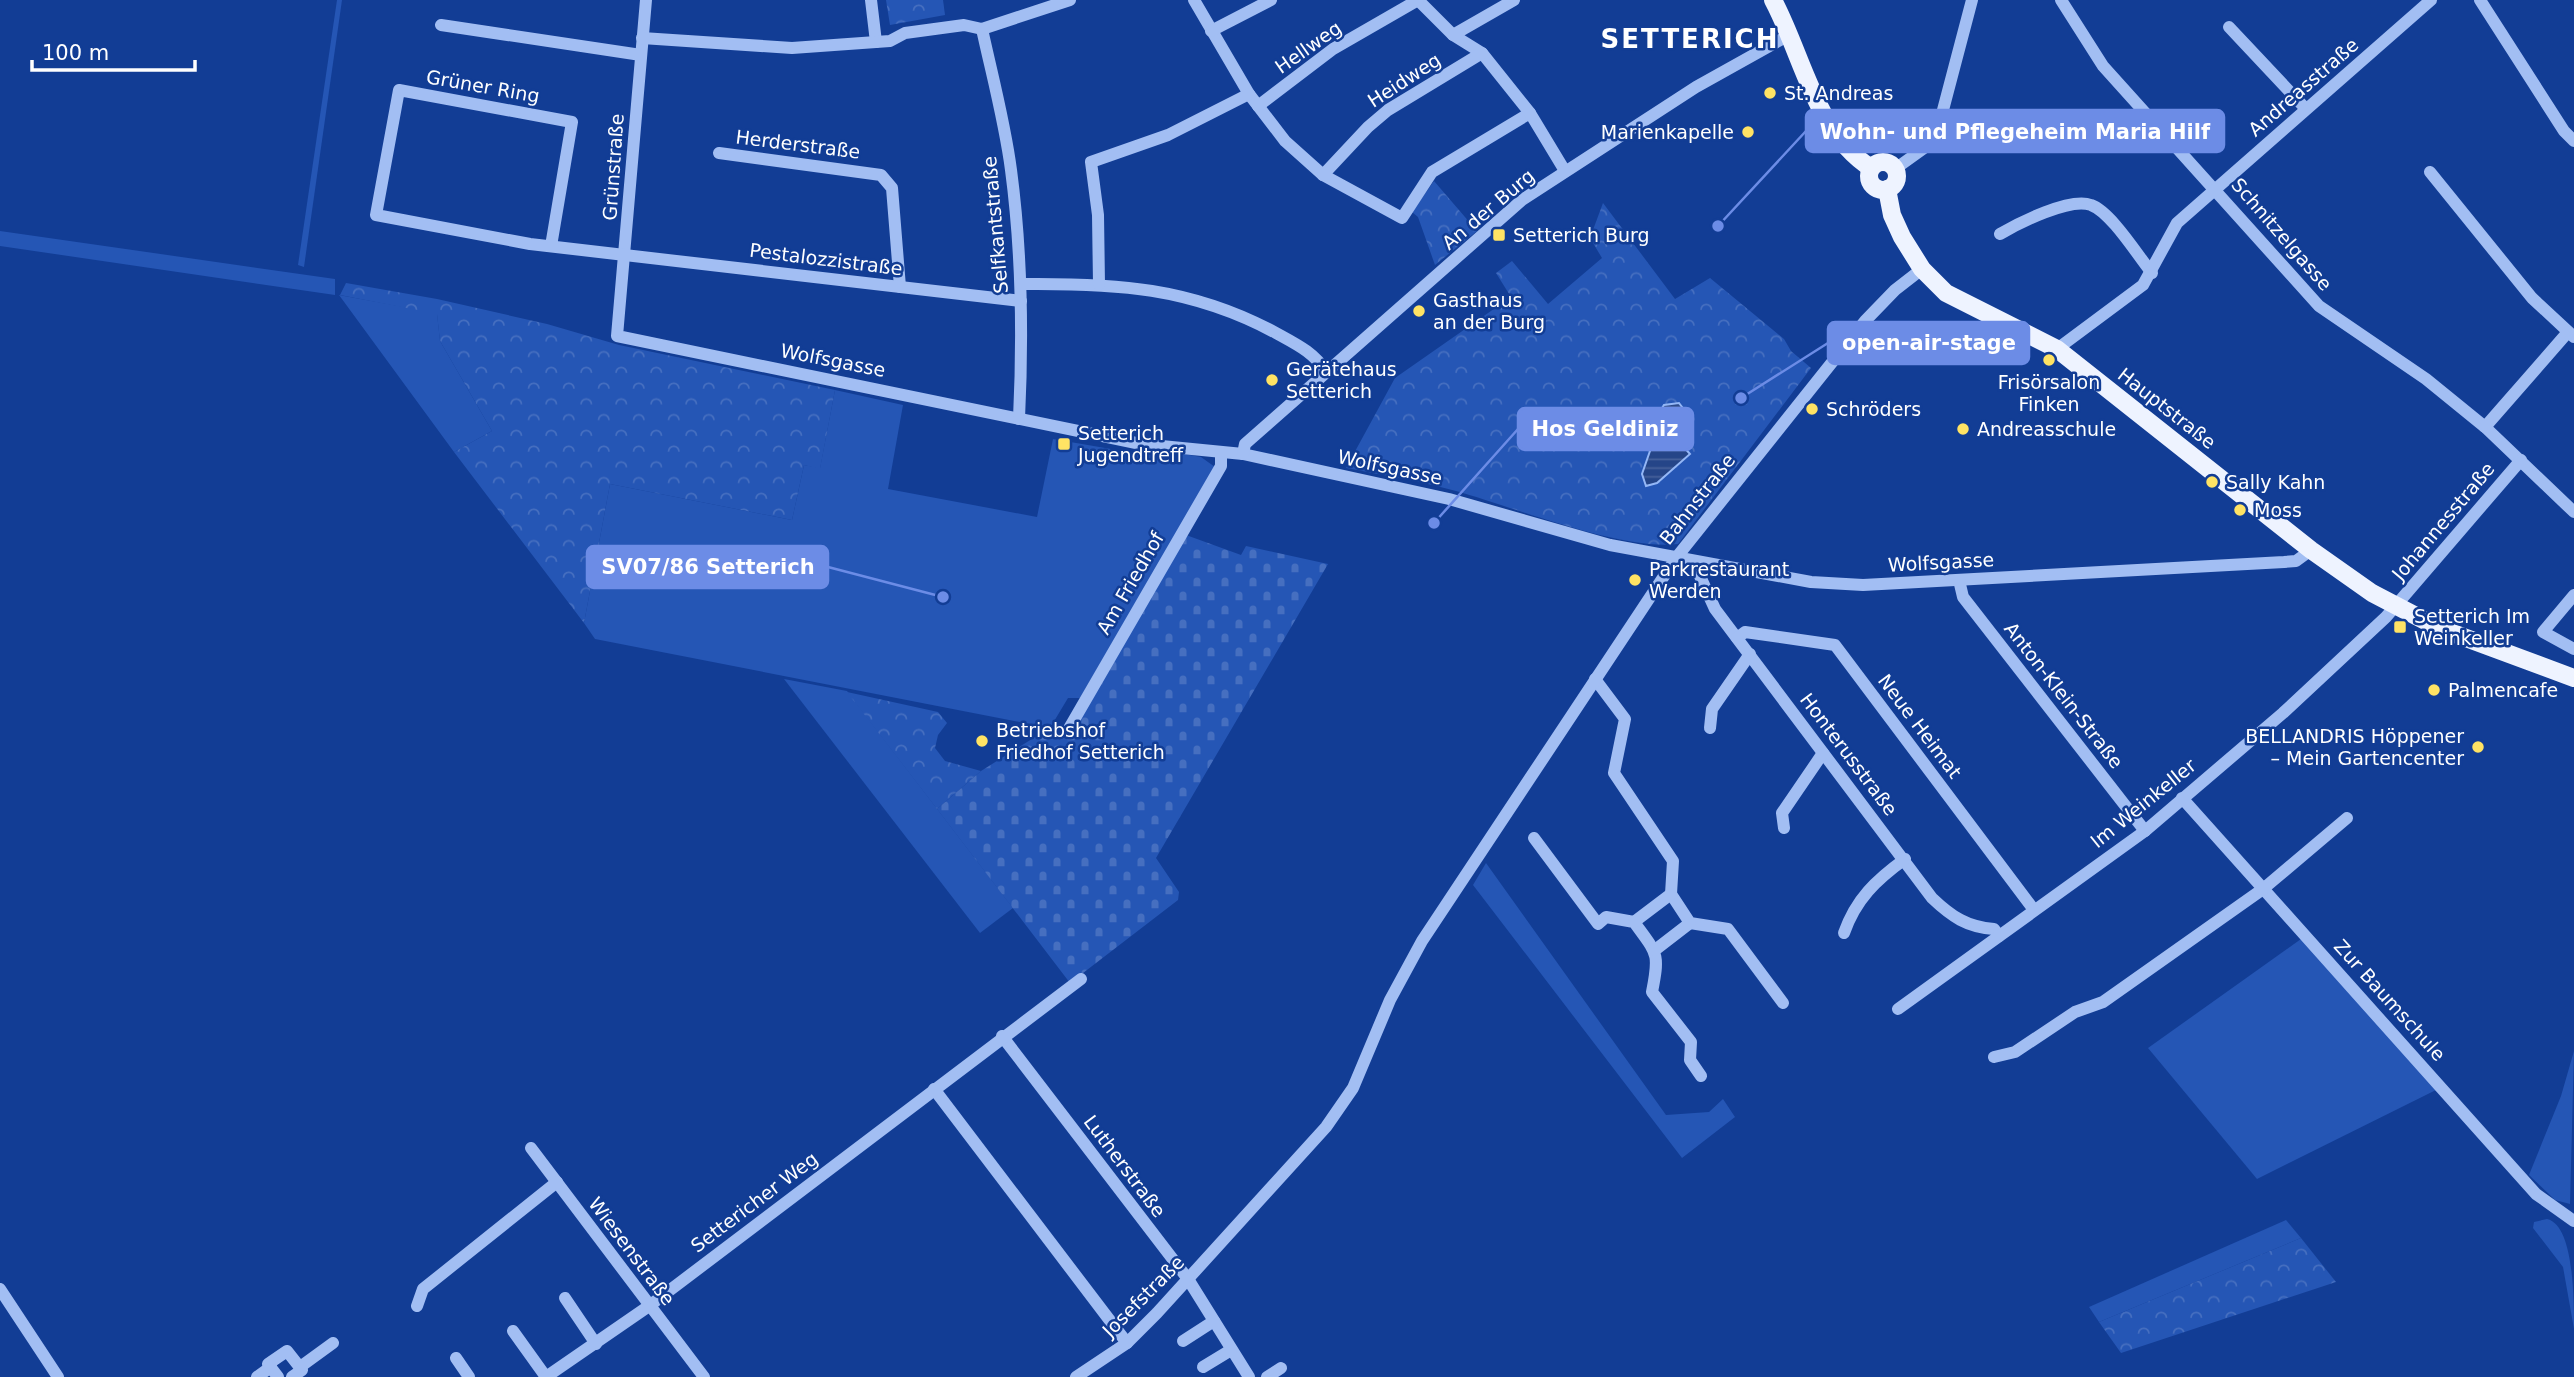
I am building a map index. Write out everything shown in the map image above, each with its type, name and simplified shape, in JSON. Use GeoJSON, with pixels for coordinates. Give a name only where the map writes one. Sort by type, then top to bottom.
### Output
{"type":"FeatureCollection","features":[{"type":"Feature","properties":{"kind":"main road"},"geometry":{"type":"LineString","coordinates":[[1773,0],[1791,34],[1821,112],[1850,153],[1871,168]]}},
{"type":"Feature","properties":{"kind":"main road"},"geometry":{"type":"LineString","coordinates":[[1884,162],[1895,169],[1897,179],[1887,190],[1878,190],[1871,184],[1871,168],[1884,162]]}},
{"type":"Feature","properties":{"kind":"main road","name":"Hauptstraße"},"geometry":{"type":"LineString","coordinates":[[1887,190],[1892,215],[1922,269],[1959,301],[2057,349],[2304,545],[2396,607],[2439,628],[2574,678]]}},
{"type":"Feature","properties":{"kind":"street","name":"Grünstraße"},"geometry":{"type":"LineString","coordinates":[[618,336],[646,0]]}},
{"type":"Feature","properties":{"kind":"street"},"geometry":{"type":"LineString","coordinates":[[871,0],[876,42]]}},
{"type":"Feature","properties":{"kind":"street"},"geometry":{"type":"LineString","coordinates":[[642,38],[792,48],[890,41],[905,33],[964,25],[982,29],[1070,0]]}},
{"type":"Feature","properties":{"kind":"street"},"geometry":{"type":"LineString","coordinates":[[1194,0],[1249,94],[1286,141],[1322,175],[1402,218],[1432,172],[1530,113]]}},
{"type":"Feature","properties":{"kind":"street"},"geometry":{"type":"LineString","coordinates":[[1211,31],[1272,0]]}},
{"type":"Feature","properties":{"kind":"street"},"geometry":{"type":"LineString","coordinates":[[1418,0],[1453,35],[1482,53],[1530,113],[1565,171]]}},
{"type":"Feature","properties":{"kind":"street","name":"Hellweg"},"geometry":{"type":"LineString","coordinates":[[1258,106],[1334,49],[1418,0]]}},
{"type":"Feature","properties":{"kind":"street"},"geometry":{"type":"LineString","coordinates":[[1453,35],[1514,0]]}},
{"type":"Feature","properties":{"kind":"street"},"geometry":{"type":"LineString","coordinates":[[1895,169],[1927,146],[1938,129],[1972,0]]}},
{"type":"Feature","properties":{"kind":"street","name":"Schnitzelgasse"},"geometry":{"type":"LineString","coordinates":[[2061,0],[2103,66],[2217,189],[2319,306],[2426,379],[2485,427],[2574,512]]}},
{"type":"Feature","properties":{"kind":"street","name":"Andreasstraße"},"geometry":{"type":"LineString","coordinates":[[2057,349],[2143,285],[2152,273],[2170,231],[2431,0]]}},
{"type":"Feature","properties":{"kind":"street"},"geometry":{"type":"LineString","coordinates":[[2480,0],[2564,131],[2574,141]]}},
{"type":"Feature","properties":{"kind":"street"},"geometry":{"type":"LineString","coordinates":[[441,25],[641,55]]}},
{"type":"Feature","properties":{"kind":"street"},"geometry":{"type":"LineString","coordinates":[[2229,27],[2306,108]]}},
{"type":"Feature","properties":{"kind":"street","name":"Selfkantstraße"},"geometry":{"type":"LineString","coordinates":[[982,29],[1011,166],[1021,285],[1020,419]]}},
{"type":"Feature","properties":{"kind":"street","name":"An der Burg"},"geometry":{"type":"LineString","coordinates":[[1243,454],[1245,444],[1522,200],[1696,87],[1791,34]]}},
{"type":"Feature","properties":{"kind":"street","name":"Heidweg"},"geometry":{"type":"LineString","coordinates":[[1322,175],[1388,110],[1482,53]]}},
{"type":"Feature","properties":{"kind":"street","name":"Grüner Ring"},"geometry":{"type":"LineString","coordinates":[[551,246],[572,122],[399,90],[376,215],[551,246],[626,254]]}},
{"type":"Feature","properties":{"kind":"street"},"geometry":{"type":"LineString","coordinates":[[1099,284],[1098,215],[1091,162],[1168,135],[1249,94]]}},
{"type":"Feature","properties":{"kind":"street","name":"Herderstraße"},"geometry":{"type":"LineString","coordinates":[[719,153],[881,175],[892,188],[900,287]]}},
{"type":"Feature","properties":{"kind":"street"},"geometry":{"type":"LineString","coordinates":[[2430,172],[2532,298],[2571,335],[2485,427]]}},
{"type":"Feature","properties":{"kind":"street"},"geometry":{"type":"LineString","coordinates":[[2000,234],[2053,210],[2077,203],[2091,205],[2105,215],[2152,273]]}},
{"type":"Feature","properties":{"kind":"street","name":"Pestalozzistraße"},"geometry":{"type":"LineString","coordinates":[[626,254],[1021,301]]}},
{"type":"Feature","properties":{"kind":"street","name":"Bahnstraße"},"geometry":{"type":"LineString","coordinates":[[1508,811],[1675,558],[1865,321],[1895,290],[1922,269]]}},
{"type":"Feature","properties":{"kind":"street"},"geometry":{"type":"LineString","coordinates":[[1021,285],[1099,284],[1169,292],[1232,312],[1297,344],[1318,359],[1326,372]]}},
{"type":"Feature","properties":{"kind":"street","name":"Wolfsgasse"},"geometry":{"type":"LineString","coordinates":[[618,336],[1141,444],[1243,454],[1449,499],[1610,545],[1811,582],[1863,585],[2284,562],[2296,561],[2304,545]]}},
{"type":"Feature","properties":{"kind":"street","name":"Am Friedhof"},"geometry":{"type":"LineString","coordinates":[[1066,732],[1221,466],[1221,453]]}},
{"type":"Feature","properties":{"kind":"street","name":"Johannesstraße"},"geometry":{"type":"LineString","coordinates":[[2396,607],[2521,460]]}},
{"type":"Feature","properties":{"kind":"street","name":"Honterusstraße"},"geometry":{"type":"LineString","coordinates":[[1699,562],[1699,574],[1715,609],[1932,898],[1950,915],[1971,927],[1994,929],[1999,936]]}},
{"type":"Feature","properties":{"kind":"street","name":"Anton-Klein-Straße"},"geometry":{"type":"LineString","coordinates":[[1959,580],[1963,597],[2145,831]]}},
{"type":"Feature","properties":{"kind":"street"},"geometry":{"type":"LineString","coordinates":[[2574,595],[2543,632],[2574,649]]}},
{"type":"Feature","properties":{"kind":"street","name":"Im Weinkeller"},"geometry":{"type":"LineString","coordinates":[[1898,1009],[2145,831],[2283,713],[2396,607]]}},
{"type":"Feature","properties":{"kind":"street","name":"Neue Heimat"},"geometry":{"type":"LineString","coordinates":[[1737,638],[1745,632],[1835,645],[2034,910]]}},
{"type":"Feature","properties":{"kind":"street"},"geometry":{"type":"LineString","coordinates":[[1710,728],[1712,709],[1750,654]]}},
{"type":"Feature","properties":{"kind":"street"},"geometry":{"type":"LineString","coordinates":[[1595,678],[1625,719],[1614,773],[1673,861],[1671,894],[1690,923]]}},
{"type":"Feature","properties":{"kind":"street"},"geometry":{"type":"LineString","coordinates":[[1784,828],[1782,813],[1823,753]]}},
{"type":"Feature","properties":{"kind":"street","name":"Zur Baumschule"},"geometry":{"type":"LineString","coordinates":[[2182,798],[2536,1194],[2574,1221]]}},
{"type":"Feature","properties":{"kind":"street","name":"Josefstraße"},"geometry":{"type":"LineString","coordinates":[[1076,1377],[1126,1343],[1231,1234],[1326,1128],[1344,1102],[1372,1049],[1406,969],[1508,811]]}},
{"type":"Feature","properties":{"kind":"street"},"geometry":{"type":"LineString","coordinates":[[1994,1057],[2015,1052],[2075,1012],[2103,1002],[2263,889],[2347,818]]}},
{"type":"Feature","properties":{"kind":"street"},"geometry":{"type":"LineString","coordinates":[[1534,838],[1598,924],[1606,917],[1634,922],[1655,950],[1658,960],[1652,992],[1691,1042],[1690,1060],[1701,1076]]}},
{"type":"Feature","properties":{"kind":"street"},"geometry":{"type":"LineString","coordinates":[[1844,933],[1851,914],[1873,882],[1905,859]]}},
{"type":"Feature","properties":{"kind":"street"},"geometry":{"type":"LineString","coordinates":[[1634,922],[1671,894]]}},
{"type":"Feature","properties":{"kind":"street"},"geometry":{"type":"LineString","coordinates":[[1655,950],[1690,923],[1728,929],[1783,1003]]}},
{"type":"Feature","properties":{"kind":"street","name":"Settericher Weg"},"geometry":{"type":"LineString","coordinates":[[513,1331],[546,1377],[649,1306],[1002,1036],[1081,979]]}},
{"type":"Feature","properties":{"kind":"street","name":"Lutherstraße"},"geometry":{"type":"LineString","coordinates":[[1002,1036],[1188,1279],[1249,1377]]}},
{"type":"Feature","properties":{"kind":"street"},"geometry":{"type":"LineString","coordinates":[[934,1089],[1126,1343]]}},
{"type":"Feature","properties":{"kind":"street","name":"Wiesenstraße"},"geometry":{"type":"LineString","coordinates":[[531,1148],[704,1377]]}},
{"type":"Feature","properties":{"kind":"street"},"geometry":{"type":"LineString","coordinates":[[417,1306],[423,1289],[557,1182]]}},
{"type":"Feature","properties":{"kind":"street"},"geometry":{"type":"LineString","coordinates":[[0,1289],[58,1377]]}},
{"type":"Feature","properties":{"kind":"street"},"geometry":{"type":"LineString","coordinates":[[565,1298],[596,1344]]}},
{"type":"Feature","properties":{"kind":"street"},"geometry":{"type":"LineString","coordinates":[[1183,1341],[1214,1321]]}},
{"type":"Feature","properties":{"kind":"street"},"geometry":{"type":"LineString","coordinates":[[257,1377],[274,1372],[268,1364],[287,1350],[296,1372],[333,1343]]}},
{"type":"Feature","properties":{"kind":"street"},"geometry":{"type":"LineString","coordinates":[[1203,1367],[1231,1350]]}},
{"type":"Feature","properties":{"kind":"street"},"geometry":{"type":"LineString","coordinates":[[456,1358],[469,1377]]}},
{"type":"Feature","properties":{"kind":"street"},"geometry":{"type":"LineString","coordinates":[[1267,1377],[1281,1368]]}},
{"type":"Feature","properties":{"kind":"green space"},"geometry":{"type":"Polygon","coordinates":[[[337,0],[342,0],[304,267],[298,265],[337,0]]]}},
{"type":"Feature","properties":{"kind":"green space"},"geometry":{"type":"Polygon","coordinates":[[[886,0],[943,0],[945,15],[890,25],[886,0]]]}},
{"type":"Feature","properties":{"kind":"green space"},"geometry":{"type":"Polygon","coordinates":[[[1434,181],[1477,231],[1435,265],[1418,217],[1412,212],[1434,181]]]}},
{"type":"Feature","properties":{"kind":"green space"},"geometry":{"type":"Polygon","coordinates":[[[1603,203],[1675,299],[1710,278],[1784,339],[1791,351],[1811,368],[1678,544],[1627,541],[1598,535],[1456,491],[1346,468],[1395,378],[1511,297],[1496,273],[1512,261],[1548,304],[1602,258],[1590,238],[1603,203]]]}},
{"type":"Feature","properties":{"kind":"green space"},"geometry":{"type":"Polygon","coordinates":[[[0,231],[335,279],[335,295],[0,246],[0,231]]]}},
{"type":"Feature","properties":{"kind":"green space"},"geometry":{"type":"Polygon","coordinates":[[[346,283],[437,299],[547,324],[619,345],[835,390],[820,469],[804,465],[792,520],[610,484],[584,623],[454,452],[492,431],[440,341],[437,314],[340,295],[346,283]]]}},
{"type":"Feature","properties":{"kind":"green space"},"geometry":{"type":"Polygon","coordinates":[[[339,295],[437,313],[440,341],[492,431],[454,452],[339,295]]]}},
{"type":"Feature","properties":{"kind":"green space"},"geometry":{"type":"Polygon","coordinates":[[[835,390],[903,405],[888,489],[1037,517],[1053,439],[1140,454],[1154,449],[1201,457],[1215,467],[1080,698],[1068,698],[1050,728],[595,639],[584,623],[610,484],[792,520],[804,465],[820,468],[835,390]]]}},
{"type":"Feature","properties":{"kind":"green space"},"geometry":{"type":"Polygon","coordinates":[[[1186,535],[1241,555],[1246,546],[1328,564],[1156,858],[1179,892],[1178,900],[1070,983],[937,809],[981,771],[1043,732],[1068,736],[1186,535]]]}},
{"type":"Feature","properties":{"kind":"green space"},"geometry":{"type":"Polygon","coordinates":[[[784,679],[847,691],[1013,908],[980,933],[784,679]]]}},
{"type":"Feature","properties":{"kind":"green space"},"geometry":{"type":"Polygon","coordinates":[[[847,692],[938,712],[947,723],[938,735],[935,748],[945,761],[981,771],[937,809],[847,692]]]}},
{"type":"Feature","properties":{"kind":"green space"},"geometry":{"type":"Polygon","coordinates":[[[1486,863],[1666,1115],[1709,1112],[1723,1099],[1735,1117],[1682,1158],[1473,885],[1486,863]]]}},
{"type":"Feature","properties":{"kind":"green space"},"geometry":{"type":"Polygon","coordinates":[[[2301,939],[2436,1090],[2257,1179],[2148,1048],[2301,939]]]}},
{"type":"Feature","properties":{"kind":"green space"},"geometry":{"type":"Polygon","coordinates":[[[2574,1051],[2570,1204],[2555,1200],[2529,1175],[2561,1096],[2574,1051]]]}},
{"type":"Feature","properties":{"kind":"green space"},"geometry":{"type":"Polygon","coordinates":[[[2547,1219],[2556,1224],[2563,1234],[2571,1265],[2574,1329],[2563,1267],[2533,1228],[2534,1222],[2547,1219]]]}},
{"type":"Feature","properties":{"kind":"green space"},"geometry":{"type":"Polygon","coordinates":[[[2286,1220],[2301,1238],[2099,1322],[2089,1307],[2286,1220]]]}},
{"type":"Feature","properties":{"kind":"green space"},"geometry":{"type":"Polygon","coordinates":[[[2301,1238],[2336,1282],[2121,1353],[2099,1322],[2301,1238]]]}},
{"type":"Feature","properties":{"kind":"shaded area"},"geometry":{"type":"Polygon","coordinates":[[[1679,403],[1685,411],[1674,436],[1690,454],[1657,483],[1646,486],[1642,474],[1650,451],[1648,430],[1664,405],[1679,403]]]}},
{"type":"Feature","properties":{"kind":"place","name":"St. Andreas"},"geometry":{"type":"Point","coordinates":[1770,93]}},
{"type":"Feature","properties":{"kind":"place","name":"Marienkapelle"},"geometry":{"type":"Point","coordinates":[1748,132]}},
{"type":"Feature","properties":{"kind":"place","name":"Wohn- und Pflegeheim Maria Hilf"},"geometry":{"type":"Point","coordinates":[1718,226]}},
{"type":"Feature","properties":{"kind":"place","name":"Setterich Burg"},"geometry":{"type":"Point","coordinates":[1499,235]}},
{"type":"Feature","properties":{"kind":"place","name":"Gasthaus an der Burg"},"geometry":{"type":"Point","coordinates":[1419,311]}},
{"type":"Feature","properties":{"kind":"place","name":"Frisörsalon Finken"},"geometry":{"type":"Point","coordinates":[2049,360]}},
{"type":"Feature","properties":{"kind":"place","name":"Gerätehaus Setterich"},"geometry":{"type":"Point","coordinates":[1272,380]}},
{"type":"Feature","properties":{"kind":"place","name":"open-air-stage"},"geometry":{"type":"Point","coordinates":[1741,398]}},
{"type":"Feature","properties":{"kind":"place","name":"Schröders"},"geometry":{"type":"Point","coordinates":[1812,409]}},
{"type":"Feature","properties":{"kind":"place","name":"Andreasschule"},"geometry":{"type":"Point","coordinates":[1963,429]}},
{"type":"Feature","properties":{"kind":"place","name":"Setterich Jugendtreff"},"geometry":{"type":"Point","coordinates":[1064,444]}},
{"type":"Feature","properties":{"kind":"place","name":"Sally Kahn"},"geometry":{"type":"Point","coordinates":[2212,482]}},
{"type":"Feature","properties":{"kind":"place","name":"Moss"},"geometry":{"type":"Point","coordinates":[2240,510]}},
{"type":"Feature","properties":{"kind":"place","name":"Hos Geldiniz"},"geometry":{"type":"Point","coordinates":[1434,523]}},
{"type":"Feature","properties":{"kind":"place","name":"Parkrestaurant Werden"},"geometry":{"type":"Point","coordinates":[1635,580]}},
{"type":"Feature","properties":{"kind":"place","name":"SV07/86 Setterich"},"geometry":{"type":"Point","coordinates":[943,597]}},
{"type":"Feature","properties":{"kind":"place","name":"Setterich Im Weinkeller"},"geometry":{"type":"Point","coordinates":[2400,627]}},
{"type":"Feature","properties":{"kind":"place","name":"Palmencafe"},"geometry":{"type":"Point","coordinates":[2434,690]}},
{"type":"Feature","properties":{"kind":"place","name":"Betriebshof Friedhof Setterich"},"geometry":{"type":"Point","coordinates":[982,741]}},
{"type":"Feature","properties":{"kind":"place","name":"BELLANDRIS Höppener – Mein Gartencenter"},"geometry":{"type":"Point","coordinates":[2478,747]}},
{"type":"Feature","properties":{"kind":"district","name":"SETTERICH"},"geometry":{"type":"Point","coordinates":[1690,39]}}]}
